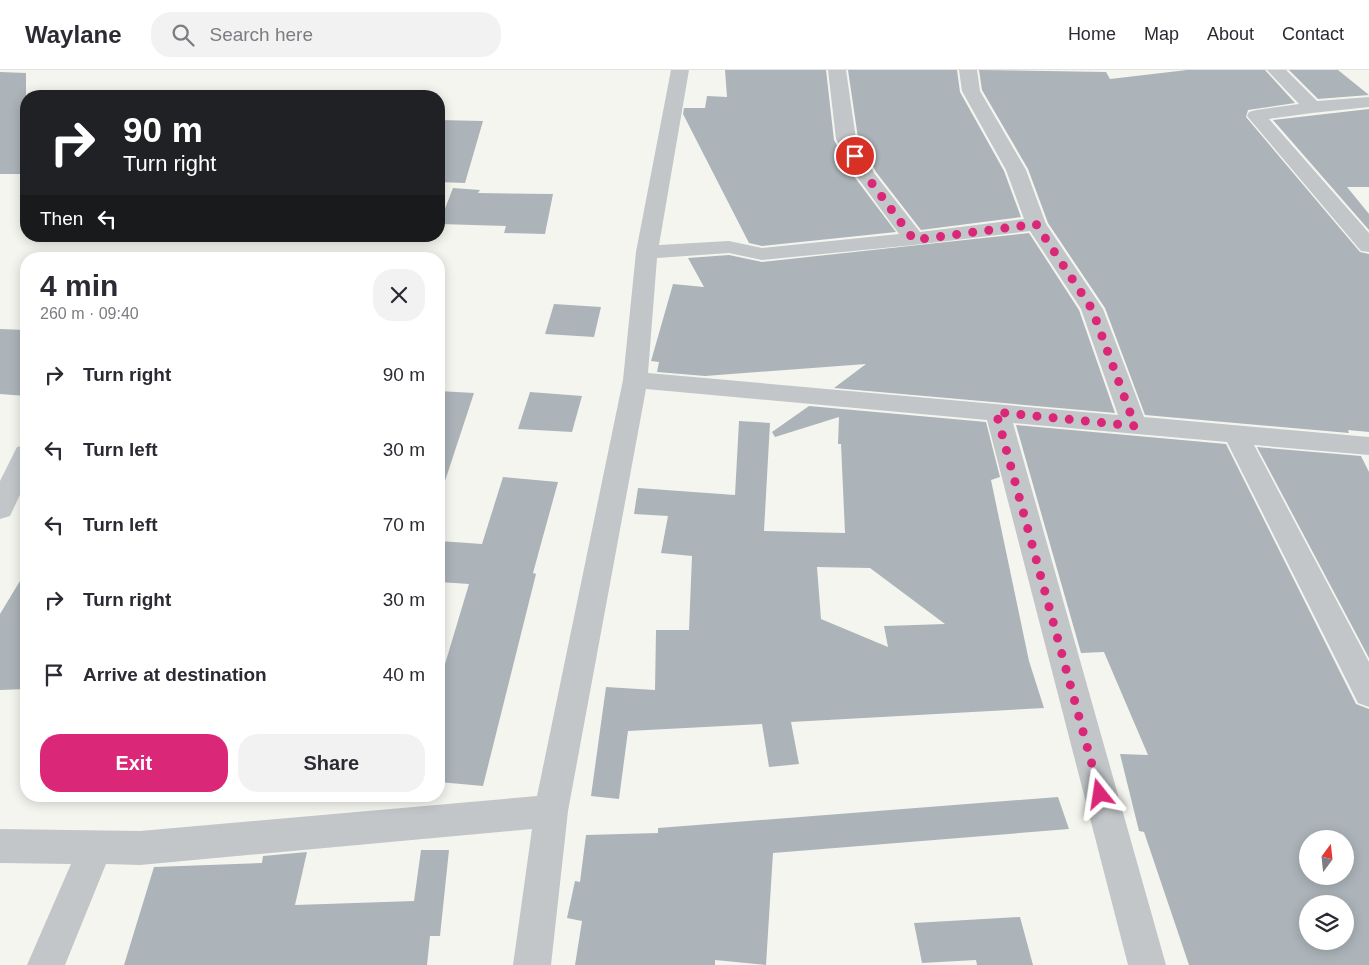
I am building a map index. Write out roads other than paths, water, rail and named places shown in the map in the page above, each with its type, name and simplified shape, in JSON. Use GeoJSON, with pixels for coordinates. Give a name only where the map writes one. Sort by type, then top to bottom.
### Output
{"type":"FeatureCollection","features":[{"type":"Feature","properties":{"kind":"street"},"geometry":{"type":"LineString","coordinates":[[532,965],[551,811],[635,380],[646,252],[680,70]]}},
{"type":"Feature","properties":{"kind":"street"},"geometry":{"type":"LineString","coordinates":[[837,70],[846,139],[865,174],[914,240]]}},
{"type":"Feature","properties":{"kind":"street"},"geometry":{"type":"LineString","coordinates":[[968,70],[971,91],[989,126],[1016,170],[1036,224],[1092,309],[1135,426]]}},
{"type":"Feature","properties":{"kind":"street"},"geometry":{"type":"LineString","coordinates":[[1276,70],[1312,107]]}},
{"type":"Feature","properties":{"kind":"street"},"geometry":{"type":"LineString","coordinates":[[1369,102],[1312,107],[1256,116],[1369,246]]}},
{"type":"Feature","properties":{"kind":"street"},"geometry":{"type":"LineString","coordinates":[[646,252],[729,247],[762,254],[914,240],[1036,224]]}},
{"type":"Feature","properties":{"kind":"street"},"geometry":{"type":"LineString","coordinates":[[635,380],[1369,446]]}},
{"type":"Feature","properties":{"kind":"street"},"geometry":{"type":"LineString","coordinates":[[996,412],[1147,965]]}},
{"type":"Feature","properties":{"kind":"street"},"geometry":{"type":"LineString","coordinates":[[1236,434],[1369,693]]}},
{"type":"Feature","properties":{"kind":"street"},"geometry":{"type":"LineString","coordinates":[[0,509],[20,467]]}},
{"type":"Feature","properties":{"kind":"street"},"geometry":{"type":"LineString","coordinates":[[0,846],[140,848],[551,811]]}},
{"type":"Feature","properties":{"kind":"street"},"geometry":{"type":"LineString","coordinates":[[46,965],[96,848]]}}]}
